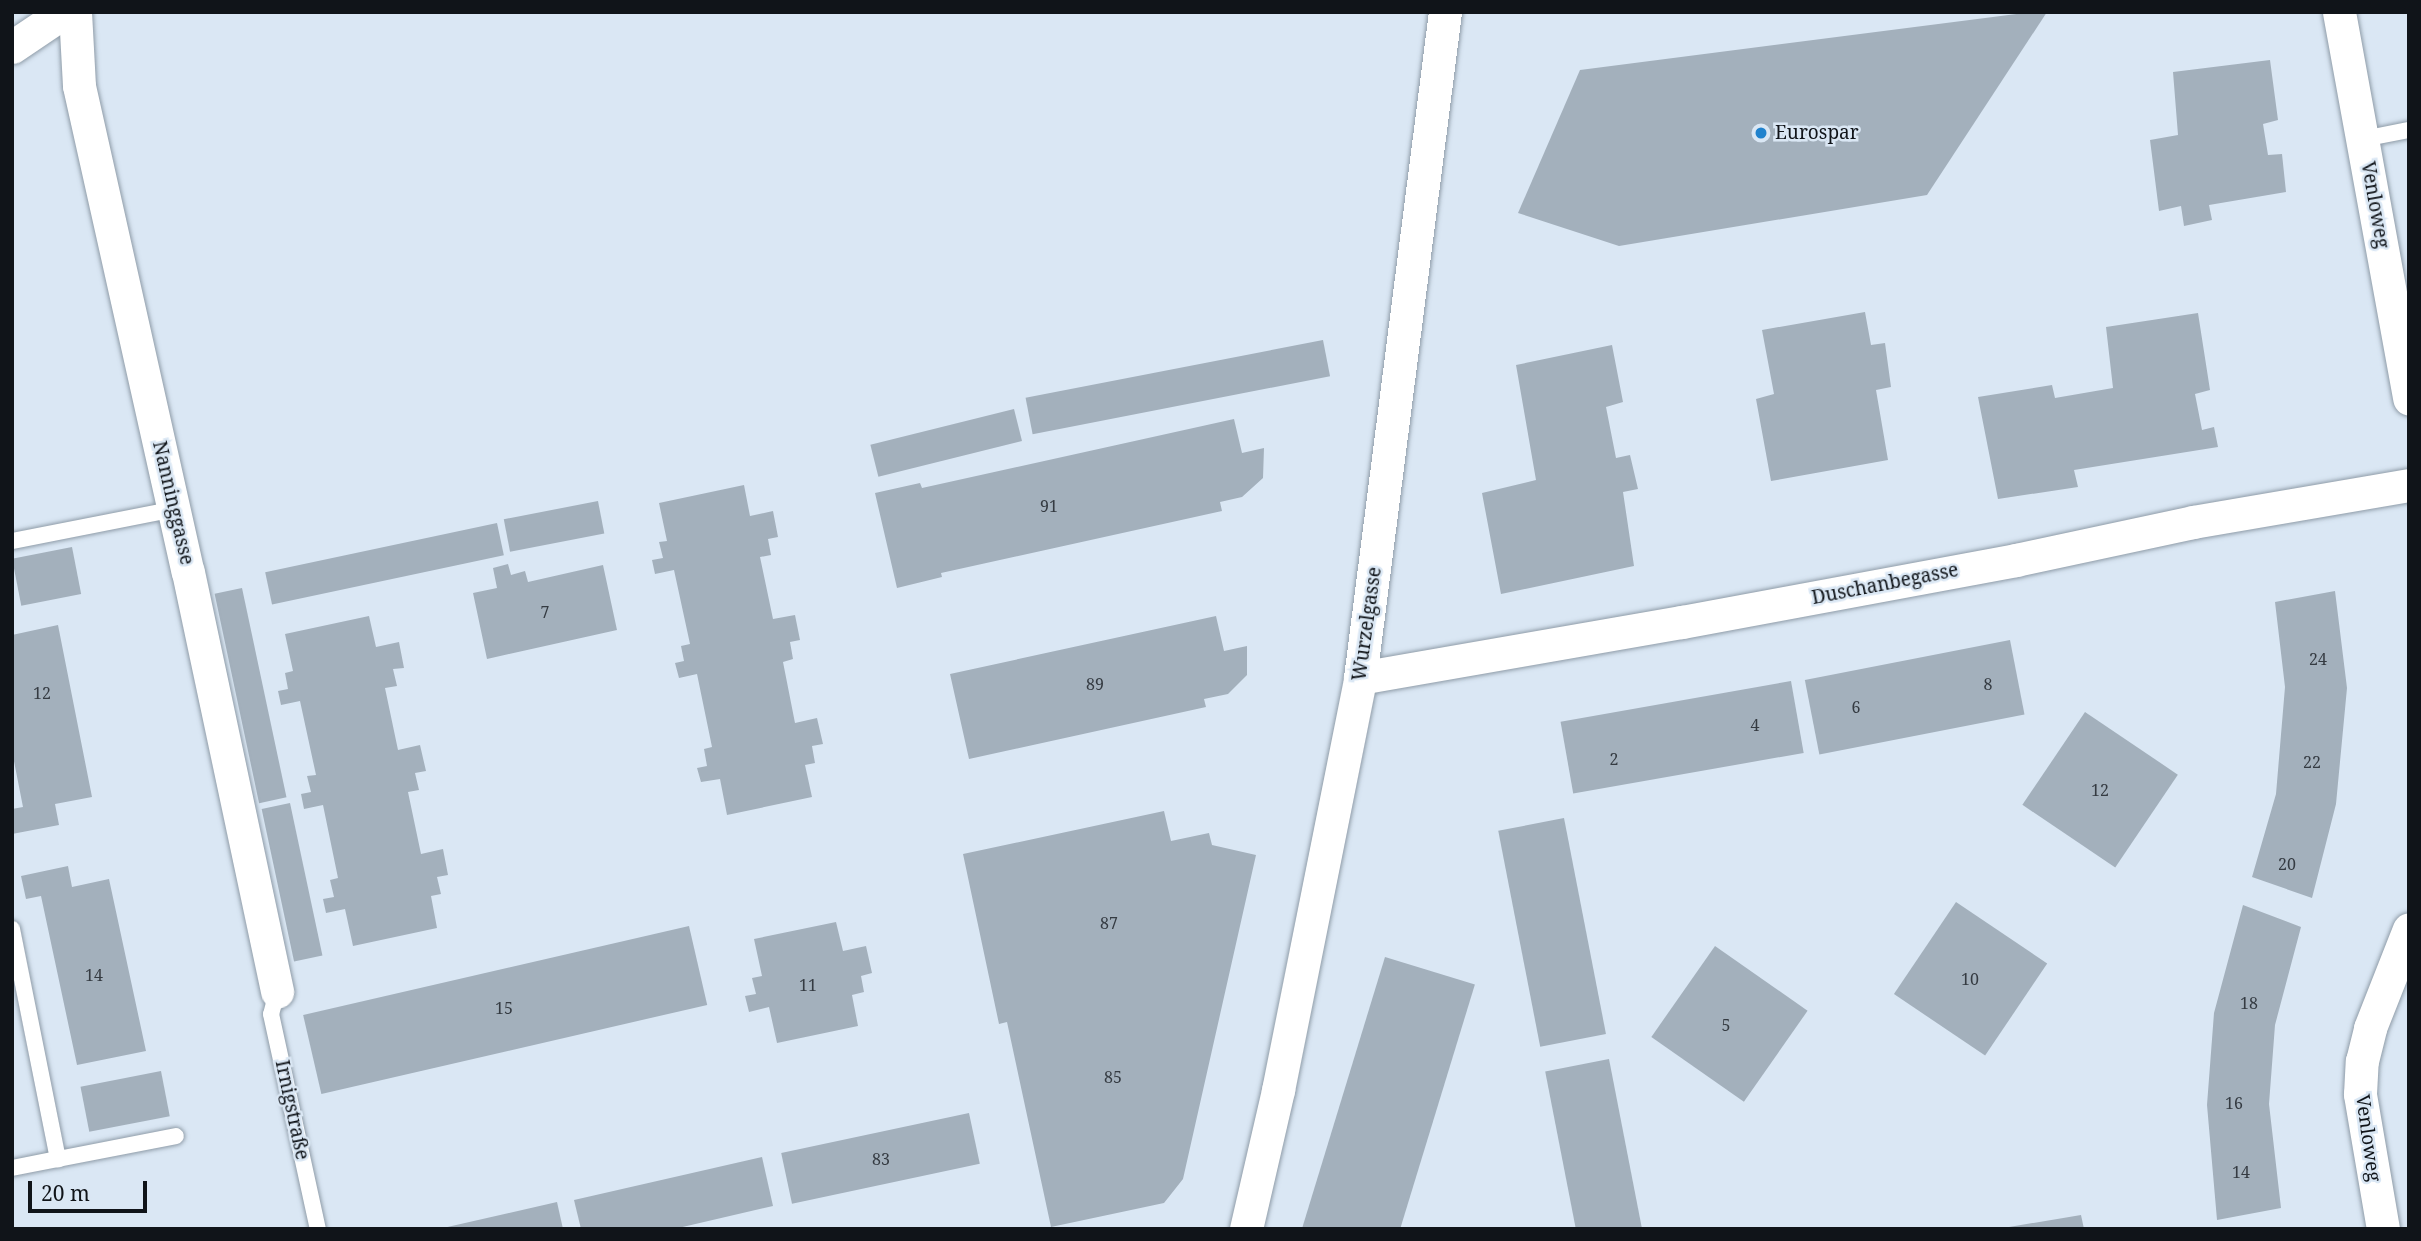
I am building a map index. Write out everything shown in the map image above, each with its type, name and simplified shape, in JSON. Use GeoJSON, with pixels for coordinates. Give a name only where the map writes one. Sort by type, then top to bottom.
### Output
{"type":"FeatureCollection","features":[{"type":"Feature","properties":{"kind":"street"},"geometry":{"type":"LineString","coordinates":[[12,47],[64,12]]}},
{"type":"Feature","properties":{"kind":"street","name":"Nanninggasse"},"geometry":{"type":"LineString","coordinates":[[75,12],[79,86],[175,509],[277,992]]}},
{"type":"Feature","properties":{"kind":"street","name":"Wurzelgasse"},"geometry":{"type":"LineString","coordinates":[[1246,1229],[1278,1090],[1360,678],[1445,12]]}},
{"type":"Feature","properties":{"kind":"street","name":"Venloweg"},"geometry":{"type":"LineString","coordinates":[[2339,12],[2402,322],[2409,399]]}},
{"type":"Feature","properties":{"kind":"street","name":"Duschanbegasse"},"geometry":{"type":"LineString","coordinates":[[1360,678],[2016,560],[2193,522],[2409,485]]}},
{"type":"Feature","properties":{"kind":"street","name":"Venloweg"},"geometry":{"type":"LineString","coordinates":[[2383,1229],[2362,1107],[2362,1061],[2370,1028],[2409,929]]}},
{"type":"Feature","properties":{"kind":"lane"},"geometry":{"type":"LineString","coordinates":[[2363,139],[2409,130]]}},
{"type":"Feature","properties":{"kind":"lane"},"geometry":{"type":"LineString","coordinates":[[12,541],[175,509]]}},
{"type":"Feature","properties":{"kind":"lane"},"geometry":{"type":"LineString","coordinates":[[12,929],[58,1159]]}},
{"type":"Feature","properties":{"kind":"lane","name":"Irnigstraße"},"geometry":{"type":"LineString","coordinates":[[277,992],[271,1014],[318,1229]]}},
{"type":"Feature","properties":{"kind":"lane"},"geometry":{"type":"LineString","coordinates":[[12,1168],[176,1136]]}},
{"type":"Feature","properties":{"kind":"building","name":"Eurospar"},"geometry":{"type":"Polygon","coordinates":[[[2047,12],[1927,195],[1619,246],[1518,213],[1580,70],[2047,12]]]}},
{"type":"Feature","properties":{"kind":"building"},"geometry":{"type":"Polygon","coordinates":[[[2270,60],[2278,120],[2263,124],[2268,155],[2282,154],[2286,192],[2209,205],[2212,220],[2184,226],[2181,206],[2159,211],[2150,140],[2178,135],[2173,72],[2270,60]]]}},
{"type":"Feature","properties":{"kind":"building"},"geometry":{"type":"Polygon","coordinates":[[[1865,312],[1871,345],[1885,343],[1891,387],[1876,390],[1888,460],[1771,481],[1756,399],[1774,394],[1762,330],[1865,312]]]}},
{"type":"Feature","properties":{"kind":"building"},"geometry":{"type":"Polygon","coordinates":[[[2198,313],[2210,390],[2195,394],[2202,430],[2214,427],[2218,447],[2074,470],[2078,487],[1998,499],[1978,397],[2052,385],[2055,398],[2113,388],[2106,327],[2198,313]]]}},
{"type":"Feature","properties":{"kind":"building"},"geometry":{"type":"Polygon","coordinates":[[[1323,340],[1330,376],[1033,434],[1026,398],[1323,340]]]}},
{"type":"Feature","properties":{"kind":"building"},"geometry":{"type":"Polygon","coordinates":[[[1612,345],[1623,402],[1606,407],[1616,458],[1630,455],[1638,489],[1623,492],[1634,566],[1501,594],[1482,493],[1536,480],[1516,365],[1612,345]]]}},
{"type":"Feature","properties":{"kind":"building"},"geometry":{"type":"Polygon","coordinates":[[[1014,409],[1022,441],[878,477],[870,445],[1014,409]]]}},
{"type":"Feature","properties":{"kind":"building"},"geometry":{"type":"Polygon","coordinates":[[[1234,419],[1242,453],[1264,448],[1263,478],[1242,497],[1220,502],[1222,511],[941,573],[942,577],[897,588],[875,493],[920,483],[922,488],[1234,419]]]}},
{"type":"Feature","properties":{"kind":"building"},"geometry":{"type":"Polygon","coordinates":[[[744,485],[750,516],[773,511],[778,537],[768,539],[771,555],[760,557],[773,619],[795,615],[800,640],[790,642],[793,659],[783,662],[795,723],[817,718],[823,744],[812,746],[815,763],[805,765],[812,797],[727,815],[720,779],[701,782],[697,768],[707,766],[704,749],[712,747],[697,674],[679,678],[675,663],[684,661],[681,646],[690,644],[674,570],[655,574],[652,560],[663,558],[659,542],[667,541],[659,503],[744,485]]]}},
{"type":"Feature","properties":{"kind":"building"},"geometry":{"type":"Polygon","coordinates":[[[598,501],[604,533],[510,552],[504,519],[598,501]]]}},
{"type":"Feature","properties":{"kind":"building"},"geometry":{"type":"Polygon","coordinates":[[[497,523],[504,555],[272,605],[265,572],[497,523]]]}},
{"type":"Feature","properties":{"kind":"building"},"geometry":{"type":"Polygon","coordinates":[[[72,547],[81,594],[21,606],[12,559],[72,547]]]}},
{"type":"Feature","properties":{"kind":"building"},"geometry":{"type":"Polygon","coordinates":[[[508,564],[511,575],[525,571],[528,582],[603,565],[617,630],[487,659],[473,593],[497,588],[493,568],[508,564]]]}},
{"type":"Feature","properties":{"kind":"building"},"geometry":{"type":"Polygon","coordinates":[[[242,588],[286,797],[259,803],[215,594],[242,588]]]}},
{"type":"Feature","properties":{"kind":"building"},"geometry":{"type":"Polygon","coordinates":[[[2335,591],[2347,688],[2336,804],[2312,898],[2252,877],[2276,794],[2285,687],[2275,602],[2335,591]]]}},
{"type":"Feature","properties":{"kind":"building"},"geometry":{"type":"Polygon","coordinates":[[[369,616],[376,647],[399,642],[404,668],[393,669],[397,686],[385,688],[398,750],[420,745],[426,771],[415,773],[419,790],[408,792],[421,854],[443,849],[448,875],[437,877],[441,894],[431,896],[437,928],[353,946],[345,909],[326,913],[323,899],[334,897],[330,880],[338,878],[323,805],[304,809],[301,794],[311,792],[307,776],[316,775],[300,701],[281,705],[278,691],[288,689],[285,673],[293,671],[285,634],[369,616]]]}},
{"type":"Feature","properties":{"kind":"building"},"geometry":{"type":"Polygon","coordinates":[[[1216,616],[1224,651],[1247,646],[1247,675],[1228,694],[1204,699],[1206,707],[969,759],[950,674],[1216,616]]]}},
{"type":"Feature","properties":{"kind":"building"},"geometry":{"type":"Polygon","coordinates":[[[58,625],[92,797],[55,804],[59,825],[12,834],[12,809],[23,807],[12,751],[12,635],[58,625]]]}},
{"type":"Feature","properties":{"kind":"building"},"geometry":{"type":"Polygon","coordinates":[[[2010,640],[2025,715],[1819,754],[1805,680],[2010,640]]]}},
{"type":"Feature","properties":{"kind":"building"},"geometry":{"type":"Polygon","coordinates":[[[1791,681],[1804,753],[1573,794],[1561,722],[1791,681]]]}},
{"type":"Feature","properties":{"kind":"building"},"geometry":{"type":"Polygon","coordinates":[[[2085,712],[2178,775],[2115,867],[2022,805],[2085,712]]]}},
{"type":"Feature","properties":{"kind":"building"},"geometry":{"type":"Polygon","coordinates":[[[290,803],[322,956],[294,962],[262,809],[290,803]]]}},
{"type":"Feature","properties":{"kind":"building"},"geometry":{"type":"Polygon","coordinates":[[[1164,811],[1171,841],[1209,833],[1212,845],[1256,855],[1183,1179],[1164,1203],[1051,1227],[1007,1022],[999,1024],[963,854],[1164,811]]]}},
{"type":"Feature","properties":{"kind":"building"},"geometry":{"type":"Polygon","coordinates":[[[1564,818],[1606,1034],[1540,1047],[1498,831],[1564,818]]]}},
{"type":"Feature","properties":{"kind":"building"},"geometry":{"type":"Polygon","coordinates":[[[68,866],[72,887],[109,879],[146,1051],[77,1065],[41,896],[26,899],[21,876],[68,866]]]}},
{"type":"Feature","properties":{"kind":"building"},"geometry":{"type":"Polygon","coordinates":[[[1956,902],[2047,964],[1985,1056],[1894,994],[1956,902]]]}},
{"type":"Feature","properties":{"kind":"building"},"geometry":{"type":"Polygon","coordinates":[[[2243,905],[2301,927],[2275,1025],[2269,1104],[2281,1208],[2217,1220],[2207,1105],[2214,1013],[2243,905]]]}},
{"type":"Feature","properties":{"kind":"building"},"geometry":{"type":"Polygon","coordinates":[[[836,922],[843,951],[866,946],[872,973],[861,976],[864,992],[852,995],[858,1026],[777,1043],[769,1007],[749,1012],[745,996],[756,994],[752,978],[762,976],[754,939],[836,922]]]}},
{"type":"Feature","properties":{"kind":"building"},"geometry":{"type":"Polygon","coordinates":[[[689,926],[707,1005],[321,1094],[303,1015],[689,926]]]}},
{"type":"Feature","properties":{"kind":"building"},"geometry":{"type":"Polygon","coordinates":[[[1715,946],[1808,1011],[1744,1102],[1651,1037],[1715,946]]]}},
{"type":"Feature","properties":{"kind":"building"},"geometry":{"type":"Polygon","coordinates":[[[1385,957],[1475,984],[1400,1229],[1302,1228],[1385,957]]]}},
{"type":"Feature","properties":{"kind":"building"},"geometry":{"type":"Polygon","coordinates":[[[1609,1059],[1642,1229],[1576,1229],[1545,1071],[1609,1059]]]}},
{"type":"Feature","properties":{"kind":"building"},"geometry":{"type":"Polygon","coordinates":[[[161,1071],[170,1116],[89,1132],[81,1087],[161,1071]]]}},
{"type":"Feature","properties":{"kind":"building"},"geometry":{"type":"Polygon","coordinates":[[[969,1113],[980,1164],[792,1204],[781,1153],[969,1113]]]}},
{"type":"Feature","properties":{"kind":"building"},"geometry":{"type":"Polygon","coordinates":[[[762,1157],[773,1206],[674,1229],[581,1229],[574,1200],[762,1157]]]}},
{"type":"Feature","properties":{"kind":"building"},"geometry":{"type":"Polygon","coordinates":[[[557,1202],[563,1229],[443,1229],[443,1228],[557,1202]]]}},
{"type":"Feature","properties":{"kind":"building"},"geometry":{"type":"Polygon","coordinates":[[[2081,1215],[2084,1229],[2009,1229],[2009,1227],[2081,1215]]]}},
{"type":"Feature","properties":{"kind":"place","name":"Eurospar"},"geometry":{"type":"Point","coordinates":[1761,133]}}]}
